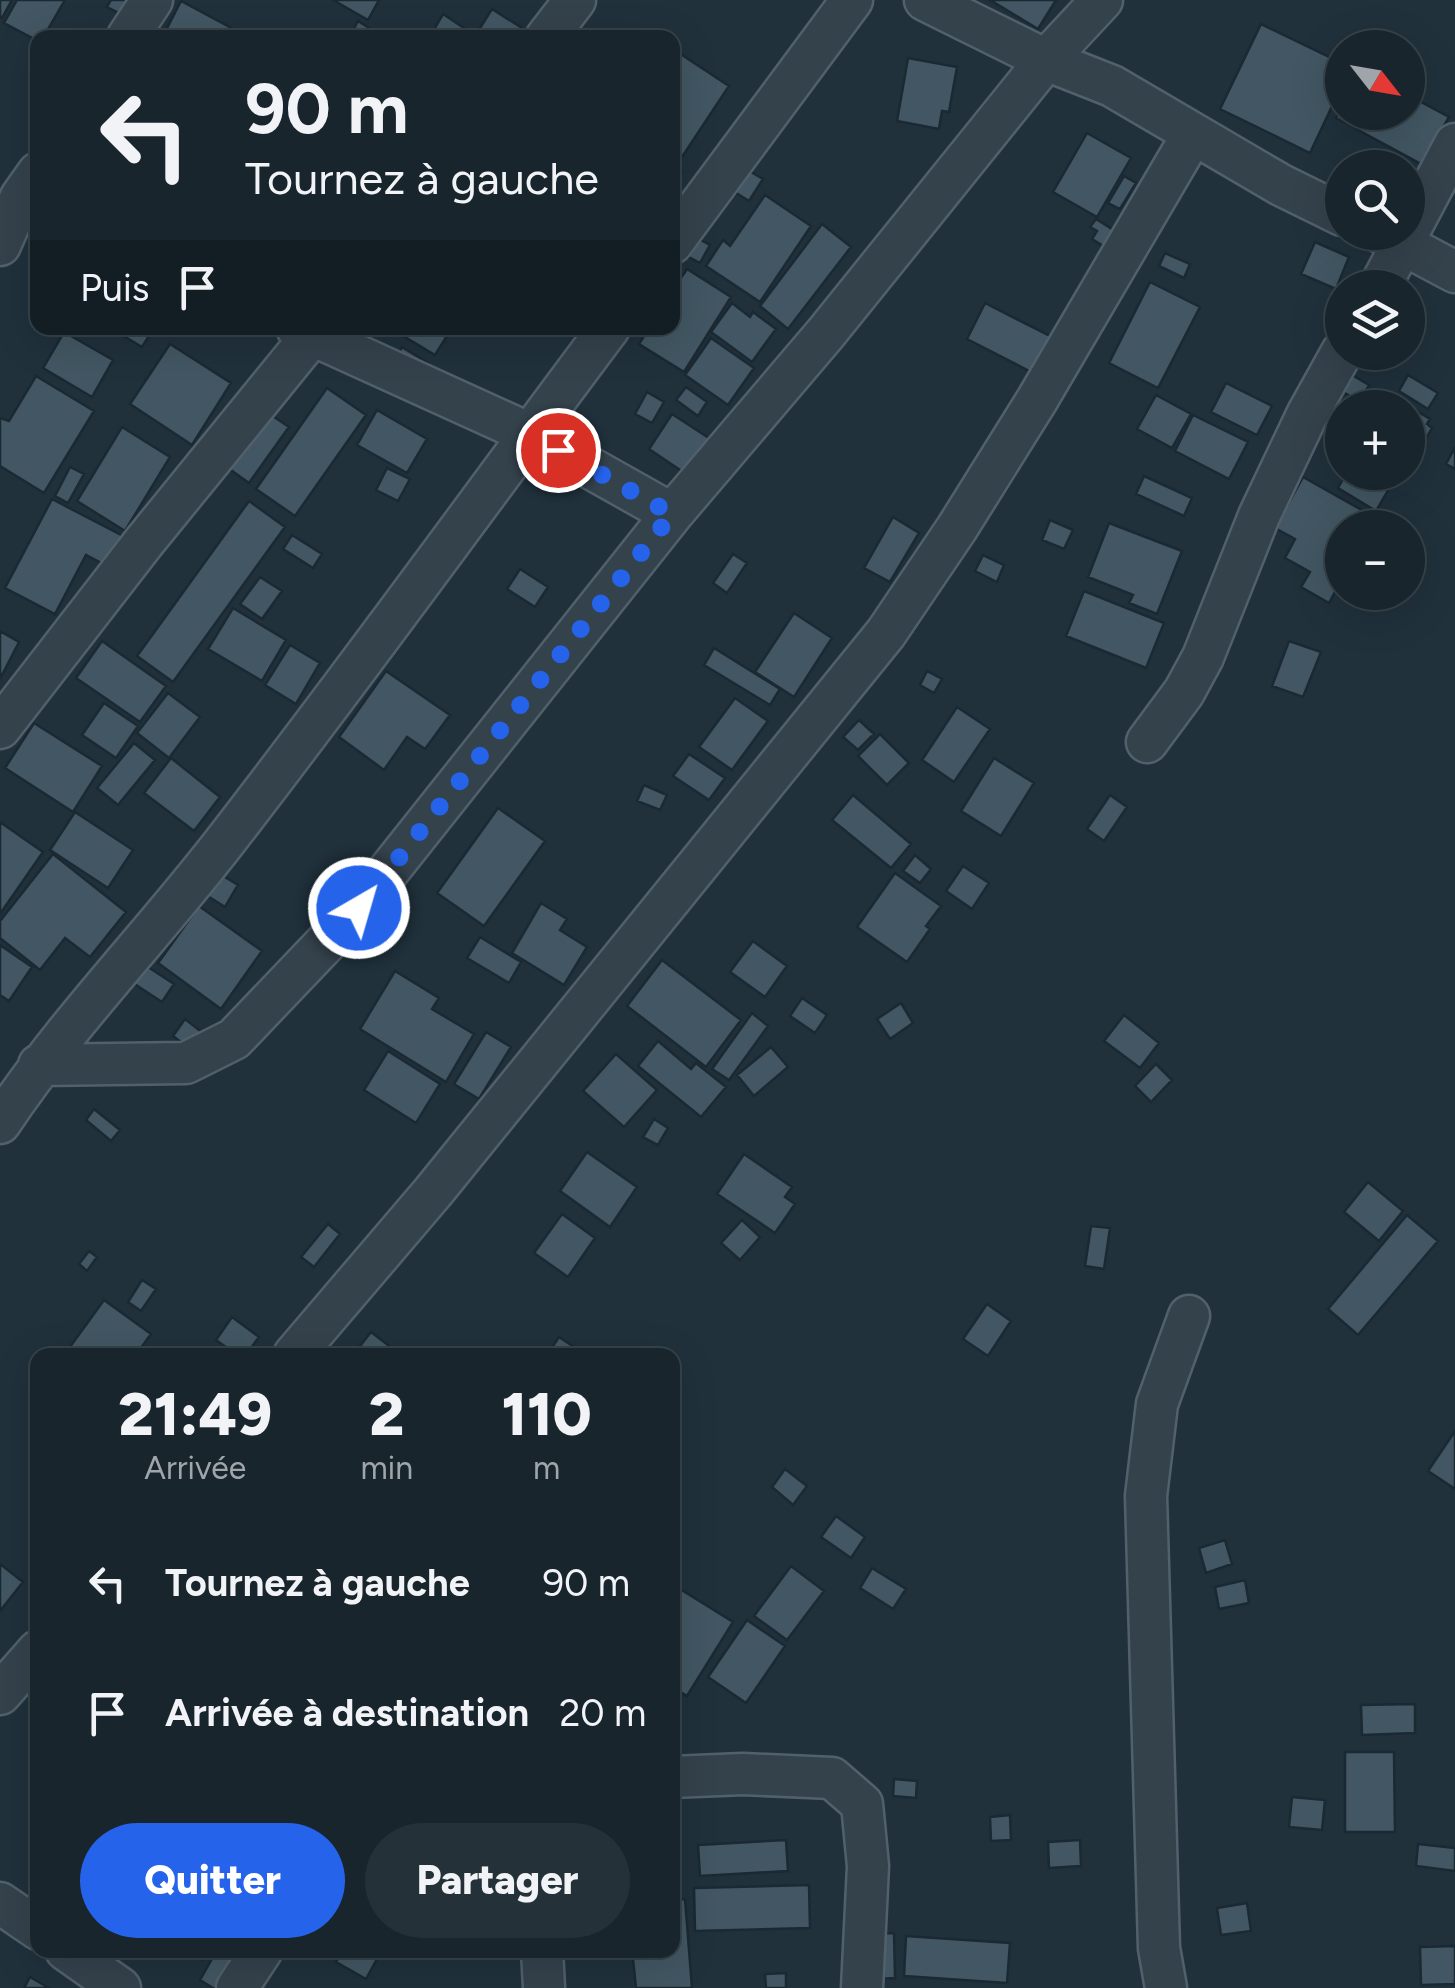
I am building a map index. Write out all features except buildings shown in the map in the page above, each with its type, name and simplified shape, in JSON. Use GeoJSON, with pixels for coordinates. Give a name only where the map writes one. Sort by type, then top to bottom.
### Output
{"type":"FeatureCollection","features":[{"type":"Feature","properties":{"kind":"street"},"geometry":{"type":"LineString","coordinates":[[133,30],[152,0]]}},
{"type":"Feature","properties":{"kind":"street"},"geometry":{"type":"LineString","coordinates":[[552,30],[575,0]]}},
{"type":"Feature","properties":{"kind":"street"},"geometry":{"type":"LineString","coordinates":[[680,232],[852,0]]}},
{"type":"Feature","properties":{"kind":"street"},"geometry":{"type":"LineString","coordinates":[[925,0],[968,9],[1046,60],[1112,86],[1325,206]]}},
{"type":"Feature","properties":{"kind":"street"},"geometry":{"type":"LineString","coordinates":[[39,1064],[186,1063],[234,1040],[359,908],[672,514],[826,333],[1046,60],[1102,0]]}},
{"type":"Feature","properties":{"kind":"street"},"geometry":{"type":"LineString","coordinates":[[300,1348],[433,1192],[886,633],[1037,400],[1193,134]]}},
{"type":"Feature","properties":{"kind":"street"},"geometry":{"type":"LineString","coordinates":[[1425,188],[1455,144]]}},
{"type":"Feature","properties":{"kind":"street"},"geometry":{"type":"LineString","coordinates":[[0,245],[24,191]]}},
{"type":"Feature","properties":{"kind":"street"},"geometry":{"type":"LineString","coordinates":[[1414,250],[1455,272]]}},
{"type":"Feature","properties":{"kind":"street"},"geometry":{"type":"LineString","coordinates":[[0,728],[305,335]]}},
{"type":"Feature","properties":{"kind":"street"},"geometry":{"type":"LineString","coordinates":[[320,335],[530,434],[672,514]]}},
{"type":"Feature","properties":{"kind":"street"},"geometry":{"type":"LineString","coordinates":[[0,1123],[39,1064],[179,900],[334,702],[605,335]]}},
{"type":"Feature","properties":{"kind":"street"},"geometry":{"type":"LineString","coordinates":[[1148,742],[1184,692],[1203,657],[1258,516],[1332,370]]}},
{"type":"Feature","properties":{"kind":"street"},"geometry":{"type":"LineString","coordinates":[[1166,1988],[1159,1948],[1146,1496],[1157,1404],[1189,1316]]}},
{"type":"Feature","properties":{"kind":"street"},"geometry":{"type":"LineString","coordinates":[[0,1694],[30,1660]]}},
{"type":"Feature","properties":{"kind":"street"},"geometry":{"type":"LineString","coordinates":[[680,1777],[743,1774],[832,1778],[862,1804],[868,1866],[862,1988]]}},
{"type":"Feature","properties":{"kind":"street"},"geometry":{"type":"LineString","coordinates":[[0,1903],[30,1924]]}},
{"type":"Feature","properties":{"kind":"street"},"geometry":{"type":"LineString","coordinates":[[77,1958],[120,1988]]}},
{"type":"Feature","properties":{"kind":"street"},"geometry":{"type":"LineString","coordinates":[[237,1988],[257,1958]]}},
{"type":"Feature","properties":{"kind":"street"},"geometry":{"type":"LineString","coordinates":[[542,1958],[544,1988]]}},
{"type":"Feature","properties":{"kind":"route"},"geometry":{"type":"LineString","coordinates":[[359,908],[672,514],[558,450]]}}]}
